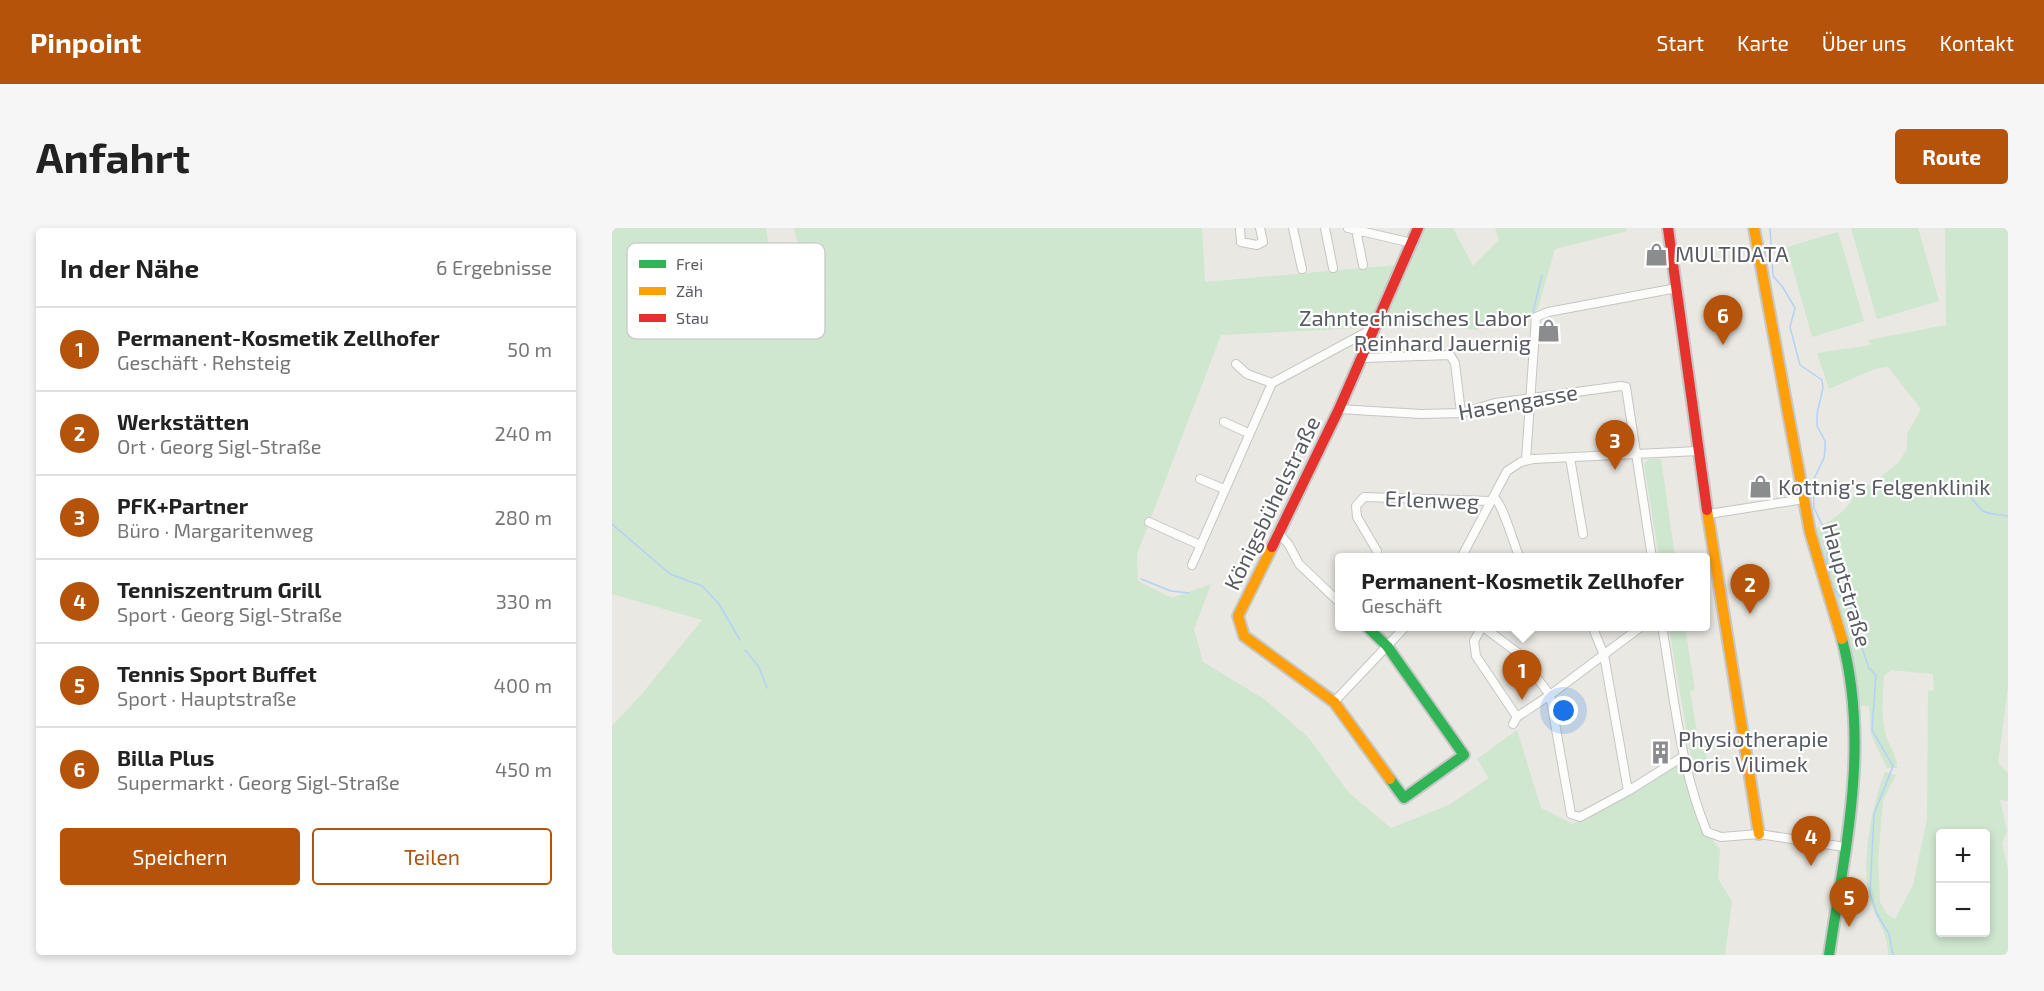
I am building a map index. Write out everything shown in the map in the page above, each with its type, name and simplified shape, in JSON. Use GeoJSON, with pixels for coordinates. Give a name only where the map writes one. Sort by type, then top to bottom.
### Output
{"type":"FeatureCollection","features":[{"type":"Feature","properties":{"kind":"street"},"geometry":{"type":"LineString","coordinates":[[1240,228],[1241,242],[1257,245],[1263,242],[1260,228]]}},
{"type":"Feature","properties":{"kind":"street"},"geometry":{"type":"LineString","coordinates":[[1293,228],[1302,269]]}},
{"type":"Feature","properties":{"kind":"street"},"geometry":{"type":"LineString","coordinates":[[1325,228],[1333,268]]}},
{"type":"Feature","properties":{"kind":"street","name":"Königsbühelstraße"},"geometry":{"type":"LineString","coordinates":[[1387,646],[1464,755],[1404,798],[1334,702],[1244,636],[1238,616],[1363,358],[1418,228]]}},
{"type":"Feature","properties":{"kind":"street"},"geometry":{"type":"LineString","coordinates":[[1668,228],[1698,451],[1759,834]]}},
{"type":"Feature","properties":{"kind":"street","name":"Hauptstraße"},"geometry":{"type":"LineString","coordinates":[[1754,228],[1781,362],[1804,499],[1821,573],[1846,649],[1855,707],[1856,752],[1829,955]]}},
{"type":"Feature","properties":{"kind":"street"},"geometry":{"type":"LineString","coordinates":[[1352,229],[1412,243]]}},
{"type":"Feature","properties":{"kind":"street"},"geometry":{"type":"LineString","coordinates":[[1352,229],[1363,265]]}},
{"type":"Feature","properties":{"kind":"street"},"geometry":{"type":"LineString","coordinates":[[1526,460],[1531,398],[1533,322],[1539,314],[1677,288]]}},
{"type":"Feature","properties":{"kind":"street"},"geometry":{"type":"LineString","coordinates":[[1192,565],[1248,433],[1272,383],[1376,327]]}},
{"type":"Feature","properties":{"kind":"street"},"geometry":{"type":"LineString","coordinates":[[1363,358],[1450,355],[1455,363],[1461,413]]}},
{"type":"Feature","properties":{"kind":"street"},"geometry":{"type":"LineString","coordinates":[[1236,364],[1247,374],[1272,383]]}},
{"type":"Feature","properties":{"kind":"street","name":"Hasengasse"},"geometry":{"type":"LineString","coordinates":[[1339,409],[1421,414],[1461,413],[1495,403],[1626,387],[1638,456]]}},
{"type":"Feature","properties":{"kind":"street"},"geometry":{"type":"LineString","coordinates":[[1224,422],[1248,433]]}},
{"type":"Feature","properties":{"kind":"street"},"geometry":{"type":"LineString","coordinates":[[1464,553],[1507,471],[1526,460],[1638,456],[1698,451]]}},
{"type":"Feature","properties":{"kind":"street"},"geometry":{"type":"LineString","coordinates":[[1638,456],[1651,553]]}},
{"type":"Feature","properties":{"kind":"street"},"geometry":{"type":"LineString","coordinates":[[1570,458],[1582,534]]}},
{"type":"Feature","properties":{"kind":"street"},"geometry":{"type":"LineString","coordinates":[[1200,479],[1224,489]]}},
{"type":"Feature","properties":{"kind":"street","name":"Erlenweg"},"geometry":{"type":"LineString","coordinates":[[1377,551],[1357,517],[1356,506],[1365,497],[1492,499]]}},
{"type":"Feature","properties":{"kind":"street"},"geometry":{"type":"LineString","coordinates":[[1492,499],[1502,505],[1518,553]]}},
{"type":"Feature","properties":{"kind":"street"},"geometry":{"type":"LineString","coordinates":[[1709,514],[1804,499]]}},
{"type":"Feature","properties":{"kind":"street"},"geometry":{"type":"LineString","coordinates":[[1149,522],[1200,545]]}},
{"type":"Feature","properties":{"kind":"street"},"geometry":{"type":"LineString","coordinates":[[1278,532],[1283,535],[1299,564],[1335,598]]}},
{"type":"Feature","properties":{"kind":"street"},"geometry":{"type":"LineString","coordinates":[[1370,631],[1387,646]]}},
{"type":"Feature","properties":{"kind":"street"},"geometry":{"type":"LineString","coordinates":[[1334,702],[1402,631]]}},
{"type":"Feature","properties":{"kind":"street"},"geometry":{"type":"LineString","coordinates":[[1480,631],[1474,640],[1476,656],[1515,720],[1637,631]]}},
{"type":"Feature","properties":{"kind":"street"},"geometry":{"type":"LineString","coordinates":[[1488,631],[1518,653],[1550,695],[1571,814],[1580,817],[1628,791],[1684,756]]}},
{"type":"Feature","properties":{"kind":"street"},"geometry":{"type":"LineString","coordinates":[[1594,631],[1604,655],[1628,791]]}},
{"type":"Feature","properties":{"kind":"street"},"geometry":{"type":"LineString","coordinates":[[1663,631],[1684,756],[1698,810],[1707,832],[1721,837],[1759,834],[1845,847]]}},
{"type":"Feature","properties":{"kind":"green space"},"geometry":{"type":"Polygon","coordinates":[[[612,228],[766,228],[768,243],[627,243],[627,339],[825,339],[825,292],[827,293],[825,243],[798,243],[794,228],[1202,228],[1205,282],[1408,264],[1423,228],[1453,228],[1473,266],[1499,240],[1495,228],[1626,228],[1627,231],[1555,249],[1538,308],[1531,318],[1497,316],[1477,330],[1425,325],[1221,335],[1137,554],[1138,581],[1172,598],[1211,584],[1194,629],[1203,662],[1264,699],[1308,737],[1349,793],[1391,828],[1449,805],[1489,778],[1477,759],[1517,730],[1541,808],[1573,824],[1682,761],[1703,829],[1720,849],[1718,879],[1732,901],[1725,955],[612,955],[612,726],[641,695],[702,620],[612,594],[612,228]]]}},
{"type":"Feature","properties":{"kind":"green space"},"geometry":{"type":"Polygon","coordinates":[[[1851,228],[1918,228],[1939,301],[1877,319],[1851,228]]]}},
{"type":"Feature","properties":{"kind":"green space"},"geometry":{"type":"Polygon","coordinates":[[[1945,228],[2008,228],[2008,687],[1998,763],[2008,773],[2008,801],[2000,800],[2007,831],[2002,844],[2008,870],[2008,955],[1888,955],[1884,933],[1869,897],[1866,867],[1869,834],[1885,772],[1896,775],[1883,800],[1878,861],[1880,902],[1887,914],[1895,919],[1913,885],[1927,819],[1928,691],[1934,690],[1933,674],[1891,670],[1884,676],[1882,706],[1884,728],[1896,758],[1897,767],[1901,768],[1887,768],[1871,735],[1869,706],[1860,706],[1851,648],[1824,573],[1814,529],[1846,508],[1857,486],[1871,485],[1899,462],[1907,449],[1907,434],[1921,409],[1888,367],[1874,369],[1829,389],[1817,353],[1871,345],[1868,340],[1946,325],[1945,228]]]}},
{"type":"Feature","properties":{"kind":"green space"},"geometry":{"type":"Polygon","coordinates":[[[1838,232],[1864,321],[1812,337],[1787,247],[1838,232]]]}},
{"type":"Feature","properties":{"kind":"green space"},"geometry":{"type":"Polygon","coordinates":[[[1649,459],[1661,459],[1674,553],[1658,553],[1644,464],[1649,459]]]}},
{"type":"Feature","properties":{"kind":"green space"},"geometry":{"type":"Polygon","coordinates":[[[1670,631],[1686,631],[1695,690],[1690,691],[1698,737],[1713,736],[1715,749],[1706,751],[1709,771],[1694,775],[1670,631]]]}},
{"type":"Feature","properties":{"kind":"waterway"},"geometry":{"type":"LineString","coordinates":[[1770,228],[1773,276],[1795,308],[1790,327],[1800,365],[1822,380],[1823,388],[1817,414],[1817,426],[1825,441],[1825,450],[1824,458],[1813,481],[1814,508],[1827,535],[1827,565],[1832,585],[1838,595],[1849,601],[1853,614],[1853,629],[1857,634],[1869,668],[1876,675],[1872,730],[1893,766],[1874,814],[1870,893],[1877,914],[1889,934],[1893,955]]}},
{"type":"Feature","properties":{"kind":"waterway"},"geometry":{"type":"LineString","coordinates":[[1533,312],[1542,275]]}},
{"type":"Feature","properties":{"kind":"waterway"},"geometry":{"type":"LineString","coordinates":[[1976,480],[1976,488],[1970,496],[1979,507],[1989,513],[2008,516]]}},
{"type":"Feature","properties":{"kind":"waterway"},"geometry":{"type":"LineString","coordinates":[[612,524],[670,574],[702,586],[719,604],[740,640]]}},
{"type":"Feature","properties":{"kind":"waterway"},"geometry":{"type":"LineString","coordinates":[[1141,579],[1171,591],[1189,593]]}},
{"type":"Feature","properties":{"kind":"waterway"},"geometry":{"type":"LineString","coordinates":[[745,650],[759,667],[767,688]]}},
{"type":"Feature","properties":{"kind":"traffic: fast"},"geometry":{"type":"LineString","coordinates":[[1371,631],[1387,646],[1464,755],[1404,798],[1390,779]]}},
{"type":"Feature","properties":{"kind":"traffic: fast"},"geometry":{"type":"LineString","coordinates":[[1829,955],[1848,836],[1854,758],[1854,718],[1850,679],[1842,639]]}},
{"type":"Feature","properties":{"kind":"traffic: slow"},"geometry":{"type":"LineString","coordinates":[[1754,228],[1810,532],[1842,639]]}},
{"type":"Feature","properties":{"kind":"traffic: slow"},"geometry":{"type":"LineString","coordinates":[[1707,510],[1759,834]]}},
{"type":"Feature","properties":{"kind":"traffic: slow"},"geometry":{"type":"LineString","coordinates":[[1272,547],[1238,616],[1244,636],[1334,702],[1390,779]]}},
{"type":"Feature","properties":{"kind":"traffic: jam"},"geometry":{"type":"LineString","coordinates":[[1272,547],[1339,409],[1418,228]]}},
{"type":"Feature","properties":{"kind":"traffic: jam"},"geometry":{"type":"LineString","coordinates":[[1668,228],[1707,510]]}},
{"type":"Feature","properties":{"kind":"place","name":"MULTIDATA"},"geometry":{"type":"Point","coordinates":[1657,254]}},
{"type":"Feature","properties":{"kind":"place","name":"Zahntechnisches Labor Reinhard Jauernig"},"geometry":{"type":"Point","coordinates":[1549,331]}},
{"type":"Feature","properties":{"kind":"place","name":"Billa Plus"},"geometry":{"type":"Point","coordinates":[1723,345]}},
{"type":"Feature","properties":{"kind":"place","name":"PFK+Partner"},"geometry":{"type":"Point","coordinates":[1615,470]}},
{"type":"Feature","properties":{"kind":"place","name":"Kottnig's Felgenklinik"},"geometry":{"type":"Point","coordinates":[1760,487]}},
{"type":"Feature","properties":{"kind":"place","name":"Werkstätten"},"geometry":{"type":"Point","coordinates":[1750,614]}},
{"type":"Feature","properties":{"kind":"place","name":"Permanent-Kosmetik Zellhofer"},"geometry":{"type":"Point","coordinates":[1522,700]}},
{"type":"Feature","properties":{"kind":"place","name":"Physiotherapie Doris Vilimek"},"geometry":{"type":"Point","coordinates":[1660,752]}},
{"type":"Feature","properties":{"kind":"place","name":"Tenniszentrum Grill"},"geometry":{"type":"Point","coordinates":[1811,866]}},
{"type":"Feature","properties":{"kind":"place","name":"Tennis Sport Buffet"},"geometry":{"type":"Point","coordinates":[1849,927]}}]}
